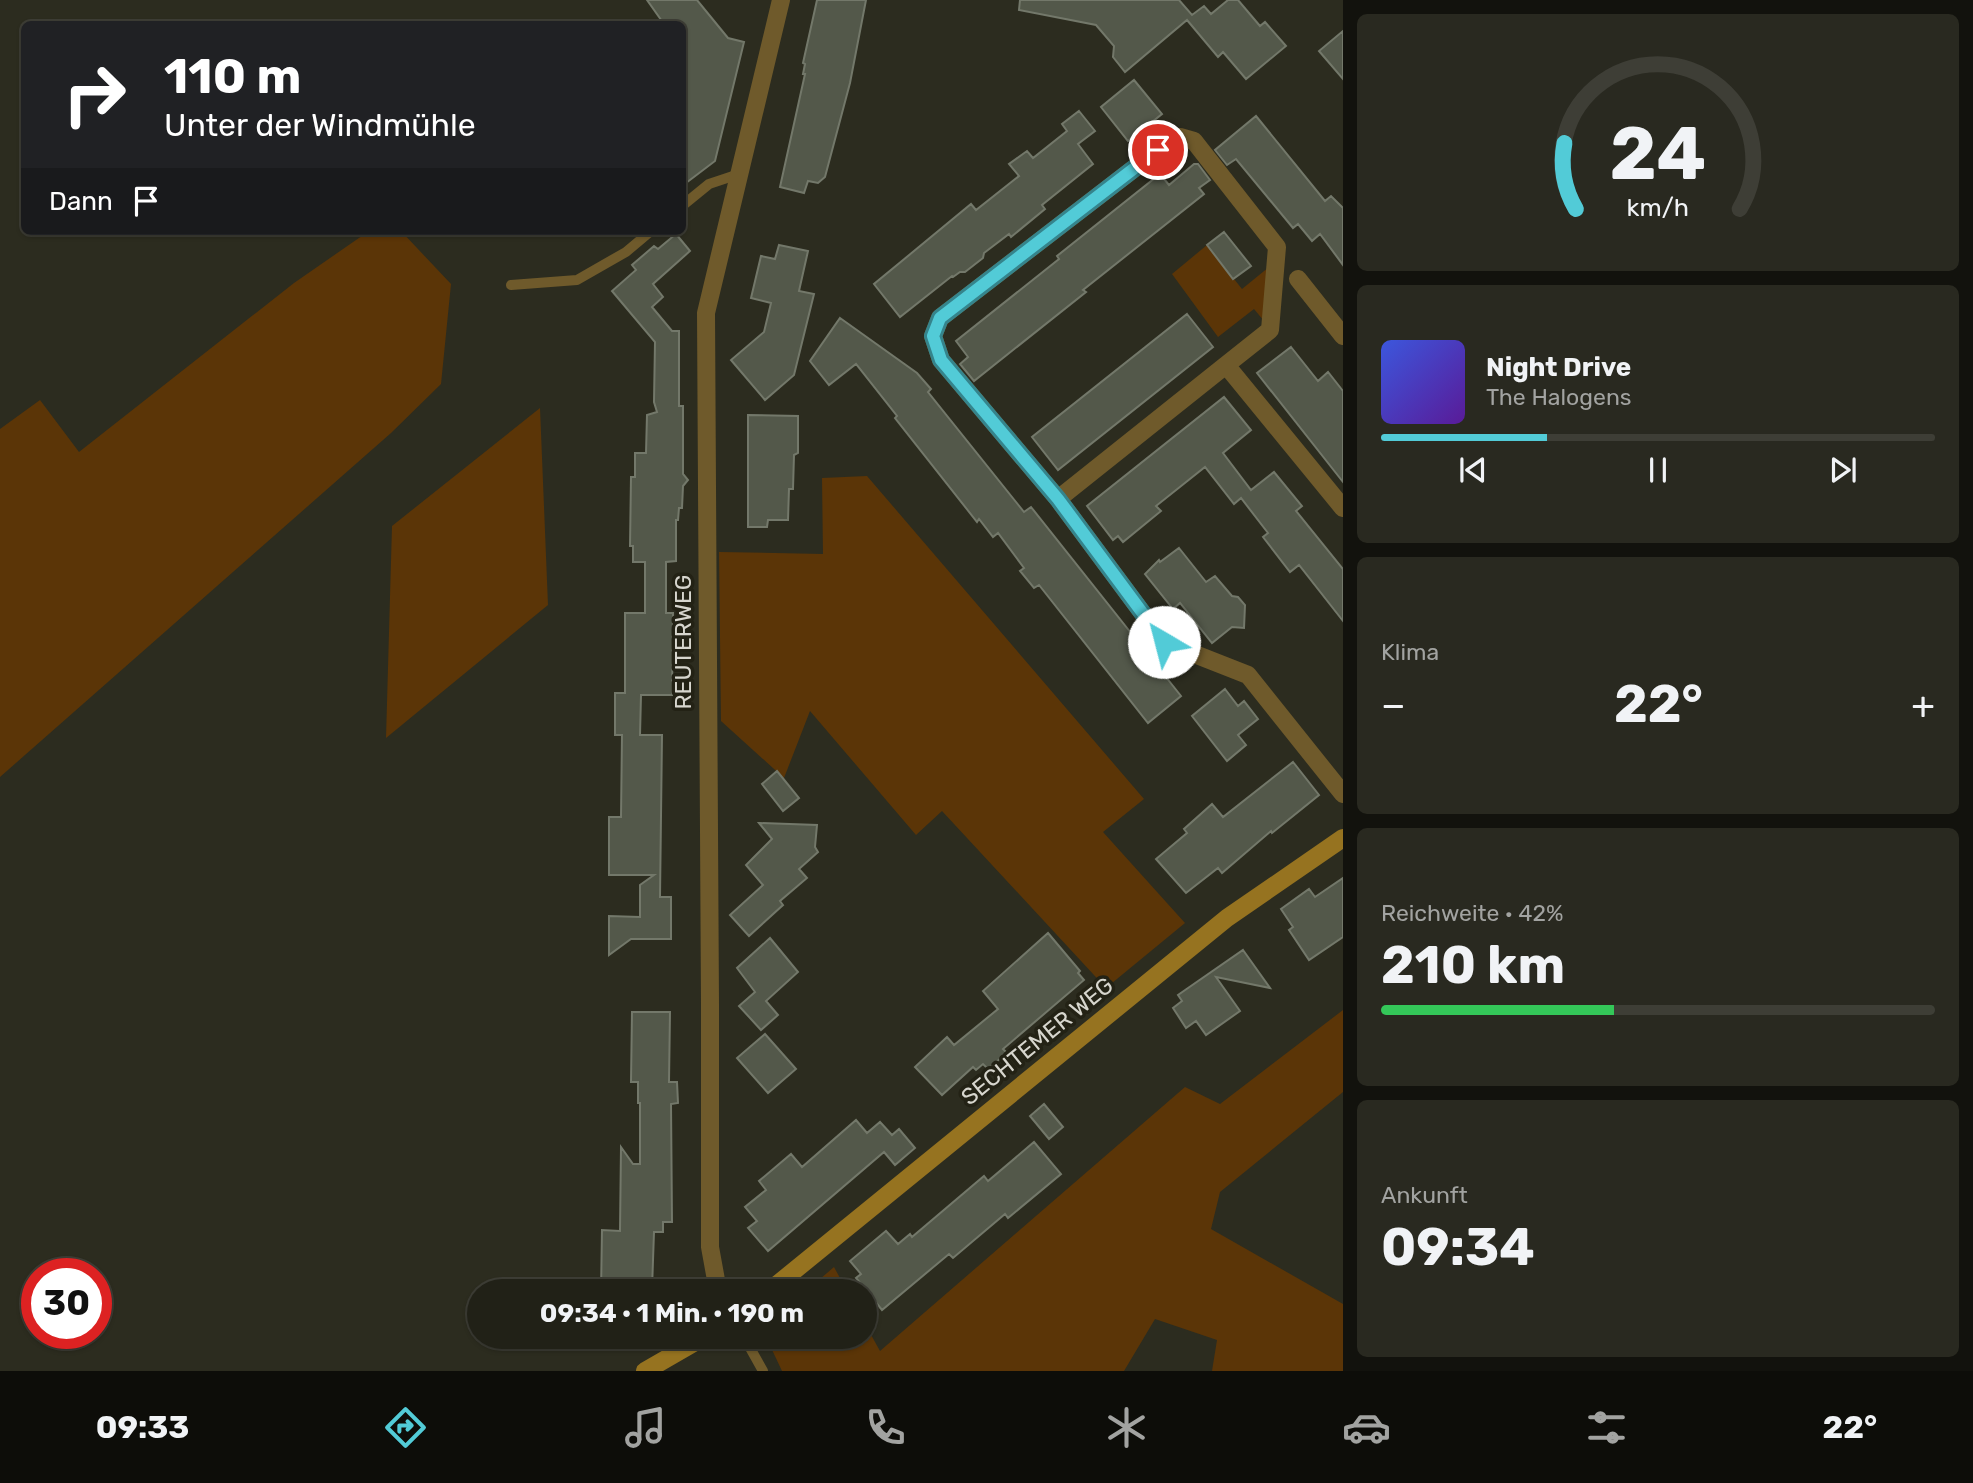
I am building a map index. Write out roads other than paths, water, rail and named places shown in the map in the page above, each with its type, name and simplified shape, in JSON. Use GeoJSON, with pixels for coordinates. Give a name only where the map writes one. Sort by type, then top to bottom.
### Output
{"type":"FeatureCollection","features":[{"type":"Feature","properties":{"kind":"street","name":"REUTERWEG"},"geometry":{"type":"LineString","coordinates":[[716,1279],[710,1247],[705,313],[781,0]]}},
{"type":"Feature","properties":{"kind":"street"},"geometry":{"type":"LineString","coordinates":[[1058,499],[1270,330],[1277,247],[1194,141],[1180,137],[1158,150],[940,318],[933,336],[941,360],[1058,499],[1164,642],[1248,675],[1343,794]]}},
{"type":"Feature","properties":{"kind":"street"},"geometry":{"type":"LineString","coordinates":[[1298,279],[1343,335]]}},
{"type":"Feature","properties":{"kind":"street"},"geometry":{"type":"LineString","coordinates":[[1226,365],[1343,508]]}},
{"type":"Feature","properties":{"kind":"street","name":"SECHTEMER WEG"},"geometry":{"type":"LineString","coordinates":[[784,1279],[1227,918],[1343,838]]}},
{"type":"Feature","properties":{"kind":"street"},"geometry":{"type":"LineString","coordinates":[[645,1371],[683,1349]]}},
{"type":"Feature","properties":{"kind":"lane"},"geometry":{"type":"LineString","coordinates":[[686,203],[709,184],[739,174]]}},
{"type":"Feature","properties":{"kind":"lane"},"geometry":{"type":"LineString","coordinates":[[511,285],[577,280],[626,252],[647,235]]}},
{"type":"Feature","properties":{"kind":"lane"},"geometry":{"type":"LineString","coordinates":[[751,1349],[763,1371]]}}]}
